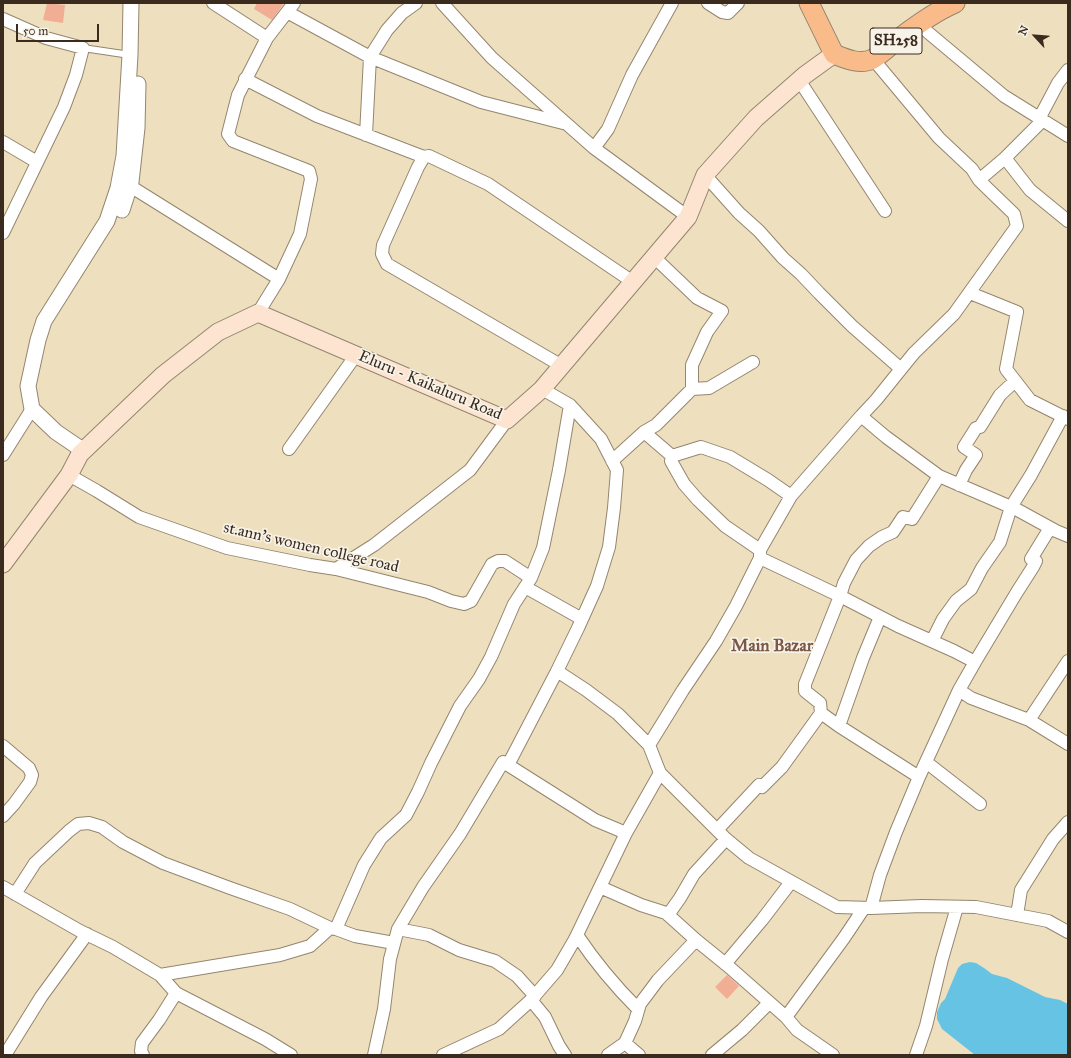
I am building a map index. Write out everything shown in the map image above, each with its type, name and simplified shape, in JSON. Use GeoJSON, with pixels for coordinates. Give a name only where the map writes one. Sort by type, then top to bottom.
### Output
{"type":"FeatureCollection","features":[{"type":"Feature","properties":{"kind":"main road"},"geometry":{"type":"LineString","coordinates":[[809,3],[834,54]]}},
{"type":"Feature","properties":{"kind":"main road","name":"SH258"},"geometry":{"type":"LineString","coordinates":[[834,54],[851,61],[873,59],[918,24],[949,4]]}},
{"type":"Feature","properties":{"kind":"main road","name":"Eluru - Kaikaluru Road"},"geometry":{"type":"LineString","coordinates":[[258,313],[507,420],[542,390],[688,216],[705,176],[756,118],[805,75],[834,54]]}},
{"type":"Feature","properties":{"kind":"main road"},"geometry":{"type":"LineString","coordinates":[[3,564],[69,475],[80,454],[163,375],[218,332],[258,313]]}},
{"type":"Feature","properties":{"kind":"street"},"geometry":{"type":"LineString","coordinates":[[84,451],[56,432],[32,409],[28,386],[38,340],[44,321],[107,221],[118,188],[124,156],[130,55],[131,3]]}},
{"type":"Feature","properties":{"kind":"street"},"geometry":{"type":"LineString","coordinates":[[38,340],[50,327],[119,218],[130,186],[137,128],[141,3]]}},
{"type":"Feature","properties":{"kind":"street"},"geometry":{"type":"LineString","coordinates":[[213,3],[267,38]]}},
{"type":"Feature","properties":{"kind":"street"},"geometry":{"type":"LineString","coordinates":[[366,135],[370,57],[387,30],[402,13],[416,3]]}},
{"type":"Feature","properties":{"kind":"street"},"geometry":{"type":"LineString","coordinates":[[442,3],[492,58],[594,148],[688,216]]}},
{"type":"Feature","properties":{"kind":"street"},"geometry":{"type":"LineString","coordinates":[[594,148],[608,129],[632,75],[672,3]]}},
{"type":"Feature","properties":{"kind":"street"},"geometry":{"type":"LineString","coordinates":[[708,3],[722,12],[728,13],[738,3]]}},
{"type":"Feature","properties":{"kind":"street"},"geometry":{"type":"LineString","coordinates":[[258,313],[279,279],[300,234],[311,179],[309,171],[233,141],[228,134],[238,95],[245,79],[267,38],[290,8],[370,57],[481,102],[566,123]]}},
{"type":"Feature","properties":{"kind":"street"},"geometry":{"type":"LineString","coordinates":[[3,19],[46,38],[83,48],[76,75],[66,101],[3,233]]}},
{"type":"Feature","properties":{"kind":"street"},"geometry":{"type":"LineString","coordinates":[[918,24],[1004,96],[1068,136]]}},
{"type":"Feature","properties":{"kind":"street"},"geometry":{"type":"LineString","coordinates":[[649,745],[683,690],[716,641],[736,606],[760,554],[791,496],[876,400],[914,353],[954,314],[1017,226],[1014,214],[979,180],[972,169],[939,138],[873,59]]}},
{"type":"Feature","properties":{"kind":"street"},"geometry":{"type":"LineString","coordinates":[[979,180],[1005,158],[1042,119],[1058,83],[1068,70]]}},
{"type":"Feature","properties":{"kind":"street"},"geometry":{"type":"LineString","coordinates":[[245,79],[317,116],[424,157],[429,156],[488,184],[633,282]]}},
{"type":"Feature","properties":{"kind":"street"},"geometry":{"type":"LineString","coordinates":[[799,80],[885,211]]}},
{"type":"Feature","properties":{"kind":"street"},"geometry":{"type":"LineString","coordinates":[[3,142],[37,162]]}},
{"type":"Feature","properties":{"kind":"street"},"geometry":{"type":"LineString","coordinates":[[424,157],[418,167],[383,245],[382,254],[387,264],[562,366]]}},
{"type":"Feature","properties":{"kind":"street"},"geometry":{"type":"LineString","coordinates":[[1005,158],[1030,190],[1068,221]]}},
{"type":"Feature","properties":{"kind":"street"},"geometry":{"type":"LineString","coordinates":[[705,176],[739,213],[759,231],[783,258],[801,274],[818,293],[852,326],[902,369]]}},
{"type":"Feature","properties":{"kind":"street"},"geometry":{"type":"LineString","coordinates":[[130,186],[279,279]]}},
{"type":"Feature","properties":{"kind":"street"},"geometry":{"type":"LineString","coordinates":[[654,257],[697,298],[722,311],[707,332],[692,365],[692,389]]}},
{"type":"Feature","properties":{"kind":"street"},"geometry":{"type":"LineString","coordinates":[[932,641],[943,619],[956,600],[970,590],[982,568],[1000,542],[1011,507],[1065,418],[1030,400],[1006,369],[1017,312],[970,293]]}},
{"type":"Feature","properties":{"kind":"street"},"geometry":{"type":"LineString","coordinates":[[289,449],[356,355]]}},
{"type":"Feature","properties":{"kind":"street"},"geometry":{"type":"LineString","coordinates":[[612,461],[644,432],[656,425],[692,389],[710,388],[753,362]]}},
{"type":"Feature","properties":{"kind":"street"},"geometry":{"type":"LineString","coordinates":[[959,485],[966,470],[976,455],[964,447],[976,428],[980,427],[1000,395],[1015,381]]}},
{"type":"Feature","properties":{"kind":"street"},"geometry":{"type":"LineString","coordinates":[[508,765],[557,671],[597,586],[609,547],[614,508],[617,470],[601,439],[570,405],[542,390]]}},
{"type":"Feature","properties":{"kind":"street"},"geometry":{"type":"LineString","coordinates":[[160,975],[280,955],[310,946],[333,929],[364,865],[381,838],[406,815],[460,706],[479,679],[491,657],[514,604],[528,583],[543,548],[559,470],[570,405]]}},
{"type":"Feature","properties":{"kind":"street"},"geometry":{"type":"LineString","coordinates":[[3,455],[32,409]]}},
{"type":"Feature","properties":{"kind":"street"},"geometry":{"type":"LineString","coordinates":[[861,416],[886,437],[939,476],[1014,508],[1068,536]]}},
{"type":"Feature","properties":{"kind":"street"},"geometry":{"type":"LineString","coordinates":[[336,569],[374,545],[470,470],[507,420]]}},
{"type":"Feature","properties":{"kind":"street"},"geometry":{"type":"LineString","coordinates":[[644,432],[672,456]]}},
{"type":"Feature","properties":{"kind":"street"},"geometry":{"type":"LineString","coordinates":[[672,456],[701,447],[730,457],[791,496]]}},
{"type":"Feature","properties":{"kind":"street"},"geometry":{"type":"LineString","coordinates":[[672,456],[670,461],[684,484],[698,500],[724,526],[760,554],[840,596],[975,662]]}},
{"type":"Feature","properties":{"kind":"street","name":"st.ann's women college road"},"geometry":{"type":"LineString","coordinates":[[69,475],[139,517],[227,548],[336,569],[428,592],[451,601],[464,604],[471,602],[492,564],[498,561],[505,561],[528,583],[582,619]]}},
{"type":"Feature","properties":{"kind":"street"},"geometry":{"type":"LineString","coordinates":[[717,830],[759,785],[762,787],[782,767],[821,712],[820,703],[805,691],[805,684],[844,583],[856,560],[870,546],[882,537],[894,532],[903,517],[912,519],[939,476]]}},
{"type":"Feature","properties":{"kind":"street"},"geometry":{"type":"LineString","coordinates":[[786,1017],[868,908],[893,839],[919,777],[960,690],[975,662],[1033,567],[1036,561],[1031,558],[1050,528]]}},
{"type":"Feature","properties":{"kind":"street"},"geometry":{"type":"LineString","coordinates":[[839,726],[863,658],[880,616]]}},
{"type":"Feature","properties":{"kind":"street"},"geometry":{"type":"LineString","coordinates":[[1029,720],[1068,661]]}},
{"type":"Feature","properties":{"kind":"street"},"geometry":{"type":"LineString","coordinates":[[557,671],[618,714],[649,745],[660,773],[726,839],[749,858],[837,907],[976,907],[1048,921],[1068,932]]}},
{"type":"Feature","properties":{"kind":"street"},"geometry":{"type":"LineString","coordinates":[[960,690],[971,698],[1029,720],[1068,744]]}},
{"type":"Feature","properties":{"kind":"street"},"geometry":{"type":"LineString","coordinates":[[821,712],[839,726],[919,777]]}},
{"type":"Feature","properties":{"kind":"street"},"geometry":{"type":"LineString","coordinates":[[3,816],[30,782],[32,775],[29,768],[4,748]]}},
{"type":"Feature","properties":{"kind":"street"},"geometry":{"type":"LineString","coordinates":[[374,1055],[384,1009],[390,959],[398,929],[423,887],[460,834],[504,762],[595,820],[626,833]]}},
{"type":"Feature","properties":{"kind":"street"},"geometry":{"type":"LineString","coordinates":[[926,762],[980,804]]}},
{"type":"Feature","properties":{"kind":"street"},"geometry":{"type":"LineString","coordinates":[[443,1055],[499,1029],[533,998],[557,970],[577,935],[626,833],[660,773]]}},
{"type":"Feature","properties":{"kind":"street"},"geometry":{"type":"LineString","coordinates":[[15,894],[35,864],[69,831],[78,824],[89,822],[102,828],[123,842],[163,862],[290,909],[333,929],[355,936],[394,943]]}},
{"type":"Feature","properties":{"kind":"street"},"geometry":{"type":"LineString","coordinates":[[1017,915],[1021,890],[1053,839],[1068,822]]}},
{"type":"Feature","properties":{"kind":"street"},"geometry":{"type":"LineString","coordinates":[[668,915],[694,874],[726,839]]}},
{"type":"Feature","properties":{"kind":"street"},"geometry":{"type":"LineString","coordinates":[[725,964],[762,920],[791,882]]}},
{"type":"Feature","properties":{"kind":"street"},"geometry":{"type":"LineString","coordinates":[[600,886],[666,913],[770,1002],[797,1030],[826,1053]]}},
{"type":"Feature","properties":{"kind":"street"},"geometry":{"type":"LineString","coordinates":[[3,887],[113,947],[160,975],[176,993],[265,1039],[291,1055]]}},
{"type":"Feature","properties":{"kind":"street"},"geometry":{"type":"LineString","coordinates":[[916,1055],[926,1026],[942,958],[957,907]]}},
{"type":"Feature","properties":{"kind":"street"},"geometry":{"type":"LineString","coordinates":[[398,929],[429,935],[459,950],[495,961],[517,976],[545,1017],[565,1055]]}},
{"type":"Feature","properties":{"kind":"street"},"geometry":{"type":"LineString","coordinates":[[6,1055],[42,997],[87,934]]}},
{"type":"Feature","properties":{"kind":"street"},"geometry":{"type":"LineString","coordinates":[[577,935],[589,954],[622,993],[638,1009]]}},
{"type":"Feature","properties":{"kind":"street"},"geometry":{"type":"LineString","coordinates":[[608,1055],[625,1043],[635,1021],[640,1004],[658,980],[696,940]]}},
{"type":"Feature","properties":{"kind":"street"},"geometry":{"type":"LineString","coordinates":[[143,1055],[142,1043],[176,993]]}},
{"type":"Feature","properties":{"kind":"street"},"geometry":{"type":"LineString","coordinates":[[712,1055],[742,1030],[770,1002]]}},
{"type":"Feature","properties":{"kind":"street"},"geometry":{"type":"LineString","coordinates":[[625,1043],[639,1055]]}},
{"type":"Feature","properties":{"kind":"lane"},"geometry":{"type":"LineString","coordinates":[[83,48],[130,55]]}},
{"type":"Feature","properties":{"kind":"water"},"geometry":{"type":"Polygon","coordinates":[[[970,962],[976,963],[992,974],[1007,978],[1045,997],[1060,1000],[1068,1004],[1068,1055],[975,1055],[942,1029],[937,1019],[937,1012],[941,1003],[945,999],[958,968],[962,964],[970,962]]]}},
{"type":"Feature","properties":{"kind":"building"},"geometry":{"type":"Polygon","coordinates":[[[47,3],[65,5],[63,23],[43,20],[47,3]]]}},
{"type":"Feature","properties":{"kind":"building"},"geometry":{"type":"Polygon","coordinates":[[[257,3],[284,3],[272,20],[254,9],[257,3]]]}},
{"type":"Feature","properties":{"kind":"building"},"geometry":{"type":"Polygon","coordinates":[[[727,975],[739,986],[727,999],[715,987],[727,975]]]}},
{"type":"Feature","properties":{"kind":"district","name":"Main Bazar"},"geometry":{"type":"Point","coordinates":[772,647]}}]}
